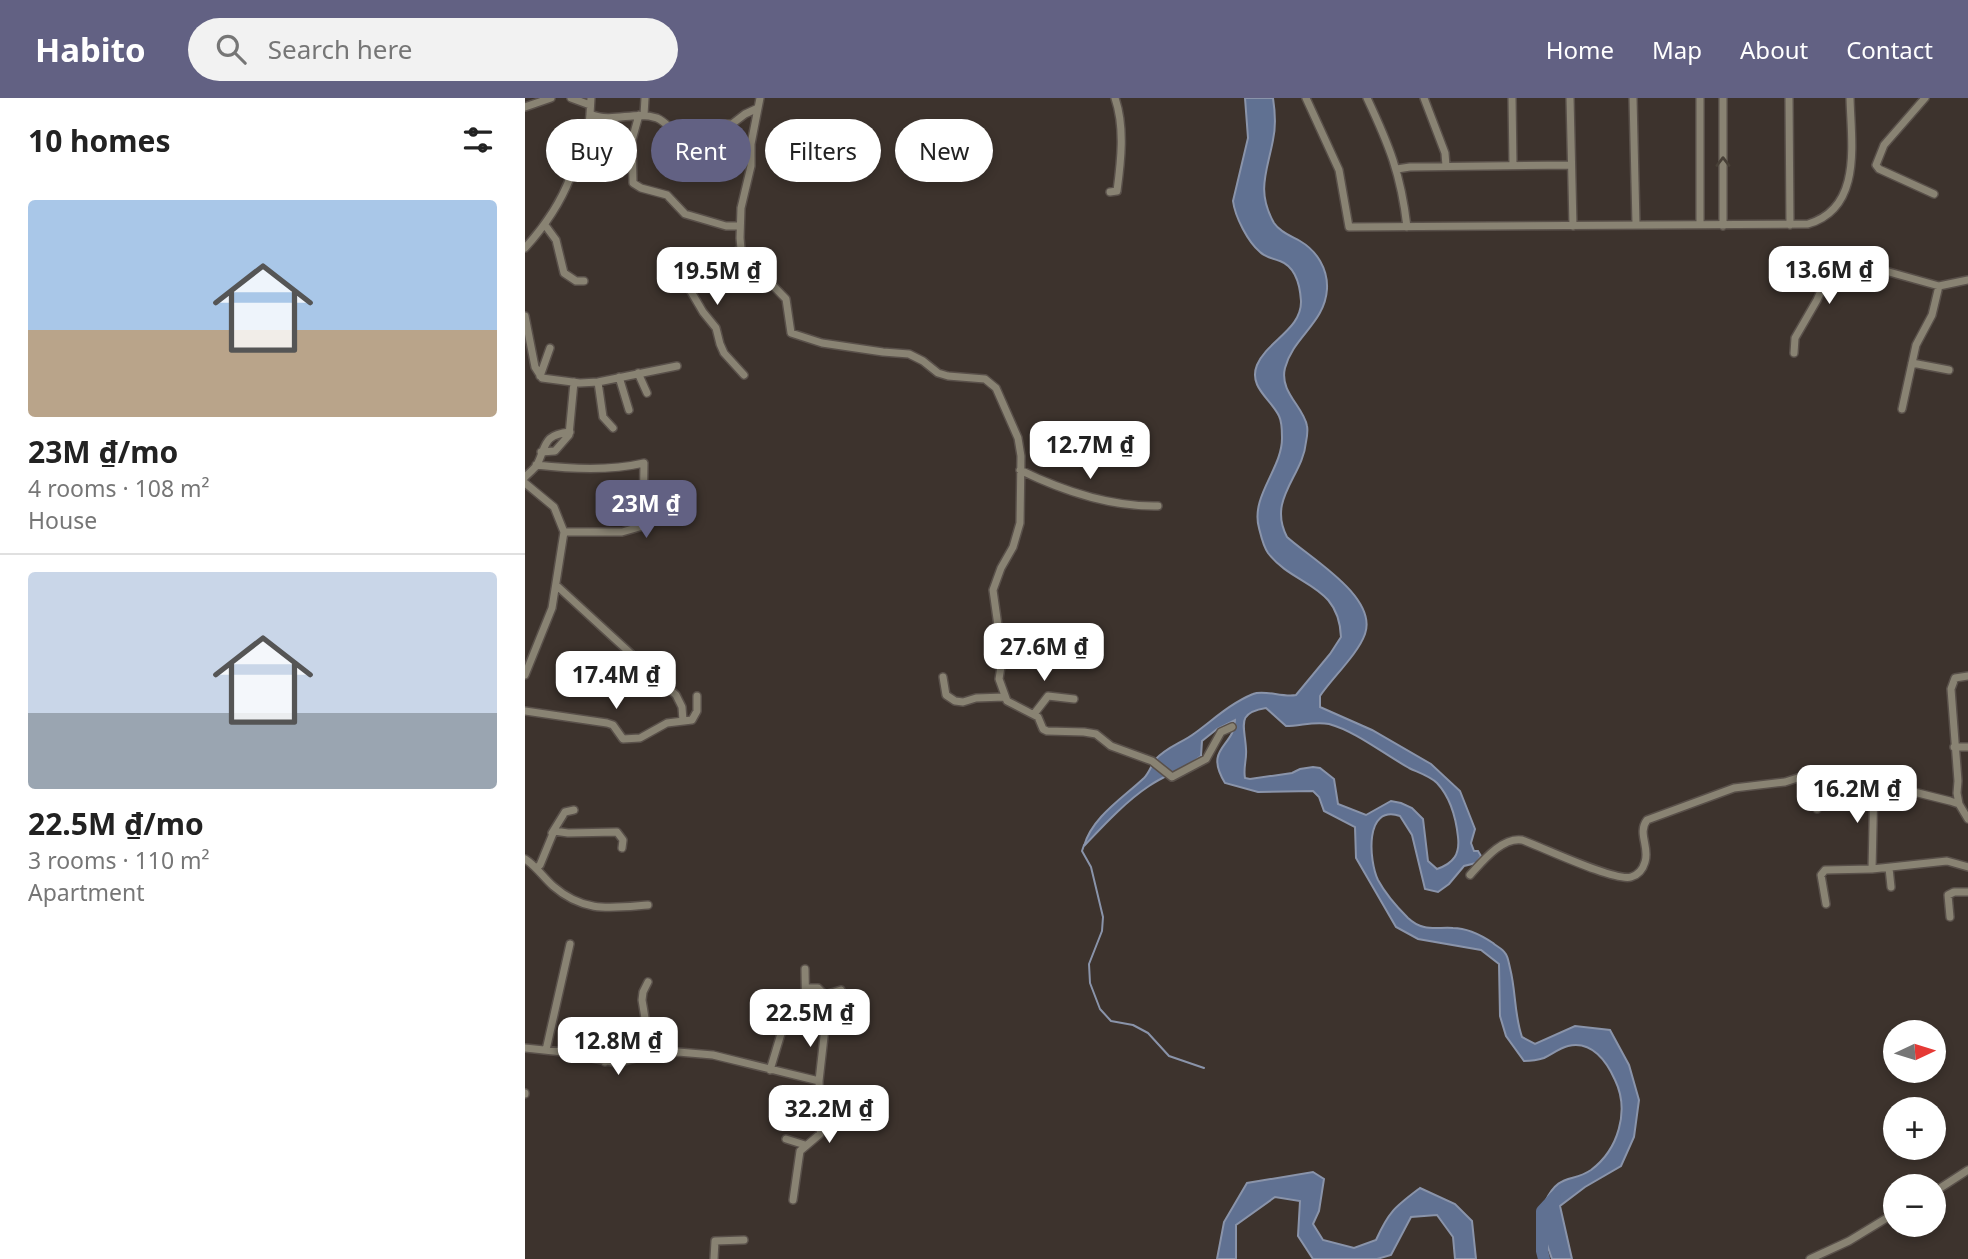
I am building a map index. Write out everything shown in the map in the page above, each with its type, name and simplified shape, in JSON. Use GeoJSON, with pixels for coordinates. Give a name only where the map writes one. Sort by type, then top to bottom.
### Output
{"type":"FeatureCollection","features":[{"type":"Feature","properties":{"kind":"street"},"geometry":{"type":"LineString","coordinates":[[525,107],[551,98]]}},
{"type":"Feature","properties":{"kind":"street"},"geometry":{"type":"LineString","coordinates":[[525,248],[545,225],[572,174],[573,162],[588,131],[591,102],[571,98]]}},
{"type":"Feature","properties":{"kind":"street"},"geometry":{"type":"LineString","coordinates":[[645,98],[642,115],[632,140],[633,183],[667,195],[685,214],[726,226],[739,226]]}},
{"type":"Feature","properties":{"kind":"street"},"geometry":{"type":"LineString","coordinates":[[760,98],[751,144],[751,166],[739,226],[741,249],[748,260],[786,299],[790,333],[822,342],[909,354],[938,373],[977,377],[991,383],[1000,395],[1018,438],[1021,456],[1019,529],[993,590],[1003,644],[999,679],[1010,704],[1034,714],[1047,731],[1091,733],[1111,746],[1151,761],[1169,776],[1177,775],[1206,759],[1221,732],[1232,727]]}},
{"type":"Feature","properties":{"kind":"street"},"geometry":{"type":"LineString","coordinates":[[1110,192],[1117,191],[1120,167],[1121,134],[1115,98]]}},
{"type":"Feature","properties":{"kind":"street"},"geometry":{"type":"LineString","coordinates":[[1306,98],[1339,170],[1349,228],[1790,225],[1821,220],[1840,201],[1850,174],[1850,98]]}},
{"type":"Feature","properties":{"kind":"street"},"geometry":{"type":"LineString","coordinates":[[1367,98],[1385,133],[1397,169],[1407,227]]}},
{"type":"Feature","properties":{"kind":"street"},"geometry":{"type":"LineString","coordinates":[[1424,98],[1445,153],[1446,166]]}},
{"type":"Feature","properties":{"kind":"street"},"geometry":{"type":"LineString","coordinates":[[1512,98],[1513,165]]}},
{"type":"Feature","properties":{"kind":"street"},"geometry":{"type":"LineString","coordinates":[[1570,98],[1573,226]]}},
{"type":"Feature","properties":{"kind":"street"},"geometry":{"type":"LineString","coordinates":[[1633,98],[1636,224]]}},
{"type":"Feature","properties":{"kind":"street"},"geometry":{"type":"LineString","coordinates":[[1700,98],[1700,224]]}},
{"type":"Feature","properties":{"kind":"street"},"geometry":{"type":"LineString","coordinates":[[1723,98],[1723,226]]}},
{"type":"Feature","properties":{"kind":"street"},"geometry":{"type":"LineString","coordinates":[[1789,98],[1790,225]]}},
{"type":"Feature","properties":{"kind":"street"},"geometry":{"type":"LineString","coordinates":[[1925,98],[1884,145],[1876,164],[1879,169],[1934,194]]}},
{"type":"Feature","properties":{"kind":"street"},"geometry":{"type":"LineString","coordinates":[[590,114],[617,119],[642,115],[659,119],[676,134],[682,135],[712,124],[733,124],[758,108]]}},
{"type":"Feature","properties":{"kind":"street"},"geometry":{"type":"LineString","coordinates":[[1397,169],[1571,165]]}},
{"type":"Feature","properties":{"kind":"street"},"geometry":{"type":"LineString","coordinates":[[545,225],[557,240],[564,273],[576,281],[584,281]]}},
{"type":"Feature","properties":{"kind":"street"},"geometry":{"type":"LineString","coordinates":[[741,249],[710,269],[688,279],[686,283],[716,328],[724,353],[744,375]]}},
{"type":"Feature","properties":{"kind":"street"},"geometry":{"type":"LineString","coordinates":[[1794,352],[1795,338],[1831,268],[1837,263],[1843,261],[1864,265],[1939,286],[1968,280]]}},
{"type":"Feature","properties":{"kind":"street"},"geometry":{"type":"LineString","coordinates":[[1902,409],[1916,345],[1934,309],[1939,286]]}},
{"type":"Feature","properties":{"kind":"street"},"geometry":{"type":"LineString","coordinates":[[525,316],[535,367],[540,376]]}},
{"type":"Feature","properties":{"kind":"street"},"geometry":{"type":"LineString","coordinates":[[540,376],[550,348]]}},
{"type":"Feature","properties":{"kind":"street"},"geometry":{"type":"LineString","coordinates":[[1912,363],[1948,370]]}},
{"type":"Feature","properties":{"kind":"street"},"geometry":{"type":"LineString","coordinates":[[540,376],[574,382],[598,382],[677,366]]}},
{"type":"Feature","properties":{"kind":"street"},"geometry":{"type":"LineString","coordinates":[[638,373],[647,393]]}},
{"type":"Feature","properties":{"kind":"street"},"geometry":{"type":"LineString","coordinates":[[619,377],[629,410]]}},
{"type":"Feature","properties":{"kind":"street"},"geometry":{"type":"LineString","coordinates":[[541,452],[555,451],[570,432],[574,382]]}},
{"type":"Feature","properties":{"kind":"street"},"geometry":{"type":"LineString","coordinates":[[598,382],[603,417],[613,428]]}},
{"type":"Feature","properties":{"kind":"street"},"geometry":{"type":"LineString","coordinates":[[525,676],[549,620],[564,532],[554,507],[525,480],[537,465],[550,437],[570,432]]}},
{"type":"Feature","properties":{"kind":"street"},"geometry":{"type":"LineString","coordinates":[[537,465],[601,468],[644,463],[643,526],[622,531],[564,532]]}},
{"type":"Feature","properties":{"kind":"street"},"geometry":{"type":"LineString","coordinates":[[1020,470],[1046,483],[1109,502],[1131,506],[1158,506]]}},
{"type":"Feature","properties":{"kind":"street"},"geometry":{"type":"LineString","coordinates":[[556,586],[676,695],[682,707],[683,721]]}},
{"type":"Feature","properties":{"kind":"street"},"geometry":{"type":"LineString","coordinates":[[1003,644],[1027,645],[1034,640],[1050,640],[1073,634]]}},
{"type":"Feature","properties":{"kind":"street"},"geometry":{"type":"LineString","coordinates":[[1968,676],[1955,678],[1951,684],[1957,793],[1959,804],[1968,820]]}},
{"type":"Feature","properties":{"kind":"street"},"geometry":{"type":"LineString","coordinates":[[943,677],[946,695],[955,701],[1006,697]]}},
{"type":"Feature","properties":{"kind":"street"},"geometry":{"type":"LineString","coordinates":[[525,711],[607,723],[613,725],[623,739],[640,738],[667,723],[689,722],[698,708],[697,696]]}},
{"type":"Feature","properties":{"kind":"street"},"geometry":{"type":"LineString","coordinates":[[1034,714],[1048,696],[1074,699]]}},
{"type":"Feature","properties":{"kind":"street"},"geometry":{"type":"LineString","coordinates":[[1954,747],[1968,747]]}},
{"type":"Feature","properties":{"kind":"street"},"geometry":{"type":"LineString","coordinates":[[1470,875],[1486,857],[1515,839],[1594,869],[1624,878],[1633,877],[1641,871],[1647,854],[1642,830],[1647,820],[1734,788],[1785,782],[1798,777],[1819,776],[1874,782],[1959,804]]}},
{"type":"Feature","properties":{"kind":"street"},"geometry":{"type":"LineString","coordinates":[[1817,809],[1819,776]]}},
{"type":"Feature","properties":{"kind":"street"},"geometry":{"type":"LineString","coordinates":[[1958,780],[1968,778]]}},
{"type":"Feature","properties":{"kind":"street"},"geometry":{"type":"LineString","coordinates":[[1872,869],[1874,782]]}},
{"type":"Feature","properties":{"kind":"street"},"geometry":{"type":"LineString","coordinates":[[536,868],[540,865],[552,833],[565,812],[574,810]]}},
{"type":"Feature","properties":{"kind":"street"},"geometry":{"type":"LineString","coordinates":[[552,833],[558,830],[568,833],[617,832],[623,840],[622,848]]}},
{"type":"Feature","properties":{"kind":"street"},"geometry":{"type":"LineString","coordinates":[[525,859],[562,894],[582,905],[612,908],[648,905]]}},
{"type":"Feature","properties":{"kind":"street"},"geometry":{"type":"LineString","coordinates":[[1826,904],[1822,871],[1947,861],[1968,866]]}},
{"type":"Feature","properties":{"kind":"street"},"geometry":{"type":"LineString","coordinates":[[1889,867],[1891,887]]}},
{"type":"Feature","properties":{"kind":"street"},"geometry":{"type":"LineString","coordinates":[[1950,917],[1948,895],[1968,892]]}},
{"type":"Feature","properties":{"kind":"street"},"geometry":{"type":"LineString","coordinates":[[546,1050],[570,944]]}},
{"type":"Feature","properties":{"kind":"street"},"geometry":{"type":"LineString","coordinates":[[770,1070],[783,1027],[805,1025],[805,969]]}},
{"type":"Feature","properties":{"kind":"street"},"geometry":{"type":"LineString","coordinates":[[648,982],[642,1000],[651,1054]]}},
{"type":"Feature","properties":{"kind":"street"},"geometry":{"type":"LineString","coordinates":[[806,988],[818,988],[825,995],[841,990]]}},
{"type":"Feature","properties":{"kind":"street"},"geometry":{"type":"LineString","coordinates":[[793,1200],[800,1151],[820,1134],[819,1081],[827,1019]]}},
{"type":"Feature","properties":{"kind":"street"},"geometry":{"type":"LineString","coordinates":[[605,1062],[606,1037],[612,1029]]}},
{"type":"Feature","properties":{"kind":"street"},"geometry":{"type":"LineString","coordinates":[[525,1048],[617,1063],[651,1054],[678,1052],[713,1055],[819,1081]]}},
{"type":"Feature","properties":{"kind":"street"},"geometry":{"type":"LineString","coordinates":[[786,1139],[805,1145]]}},
{"type":"Feature","properties":{"kind":"street"},"geometry":{"type":"LineString","coordinates":[[1946,1184],[1968,1170]]}},
{"type":"Feature","properties":{"kind":"street"},"geometry":{"type":"LineString","coordinates":[[1810,1259],[1849,1241],[1883,1220]]}},
{"type":"Feature","properties":{"kind":"street"},"geometry":{"type":"LineString","coordinates":[[714,1259],[715,1241],[744,1240]]}},
{"type":"Feature","properties":{"kind":"water"},"geometry":{"type":"Polygon","coordinates":[[[1245,98],[1273,98],[1275,130],[1265,182],[1265,201],[1276,226],[1306,245],[1316,255],[1327,282],[1321,311],[1295,347],[1285,368],[1285,385],[1305,419],[1307,432],[1304,454],[1283,499],[1282,523],[1287,537],[1352,593],[1362,606],[1366,620],[1362,642],[1320,696],[1320,707],[1372,730],[1431,764],[1460,791],[1475,829],[1471,843],[1474,851],[1478,851],[1481,856],[1476,863],[1464,866],[1449,884],[1438,892],[1425,889],[1412,835],[1400,816],[1388,815],[1380,818],[1372,836],[1373,860],[1378,880],[1396,905],[1419,925],[1469,931],[1504,952],[1508,958],[1522,1037],[1535,1044],[1575,1026],[1610,1030],[1629,1065],[1639,1100],[1634,1137],[1621,1166],[1585,1187],[1560,1206],[1572,1259],[1552,1259],[1543,1231],[1543,1209],[1555,1186],[1591,1170],[1608,1152],[1614,1141],[1619,1129],[1621,1104],[1608,1066],[1591,1049],[1577,1045],[1565,1047],[1542,1059],[1524,1061],[1506,1036],[1500,1016],[1499,964],[1481,950],[1418,939],[1396,927],[1356,858],[1355,827],[1324,811],[1319,797],[1313,791],[1258,792],[1225,783],[1219,771],[1218,754],[1234,729],[1235,720],[1202,741],[1201,756],[1140,792],[1084,846],[1101,817],[1144,778],[1159,756],[1253,694],[1263,692],[1296,695],[1341,637],[1338,619],[1332,606],[1324,596],[1290,573],[1268,553],[1259,528],[1259,505],[1278,460],[1282,432],[1279,416],[1258,386],[1255,373],[1268,349],[1296,319],[1301,301],[1293,272],[1285,264],[1255,248],[1236,214],[1233,201],[1248,138],[1245,98]],[[1266,708],[1256,710],[1246,717],[1245,778],[1320,768],[1334,779],[1338,804],[1366,815],[1391,801],[1401,803],[1412,808],[1423,819],[1428,861],[1437,869],[1455,857],[1458,843],[1454,815],[1442,789],[1434,781],[1339,727],[1318,723],[1286,726],[1266,708]]]}},
{"type":"Feature","properties":{"kind":"water"},"geometry":{"type":"Polygon","coordinates":[[[1313,1172],[1324,1179],[1319,1211],[1313,1224],[1323,1240],[1354,1248],[1376,1240],[1394,1210],[1420,1188],[1455,1204],[1472,1221],[1476,1259],[1455,1259],[1453,1237],[1437,1215],[1411,1217],[1391,1255],[1377,1259],[1313,1259],[1298,1236],[1300,1201],[1275,1197],[1236,1225],[1236,1259],[1217,1259],[1224,1222],[1247,1183],[1313,1172]]]}},
{"type":"Feature","properties":{"kind":"waterway"},"geometry":{"type":"LineString","coordinates":[[1084,845],[1082,851],[1091,867],[1103,917],[1102,931],[1089,964],[1090,983],[1100,1009],[1111,1021],[1133,1025],[1148,1033],[1169,1056],[1204,1068]]}},
{"type":"Feature","properties":{"kind":"waterway"},"geometry":{"type":"LineString","coordinates":[[1544,1259],[1542,1211],[1555,1197]]}}]}
